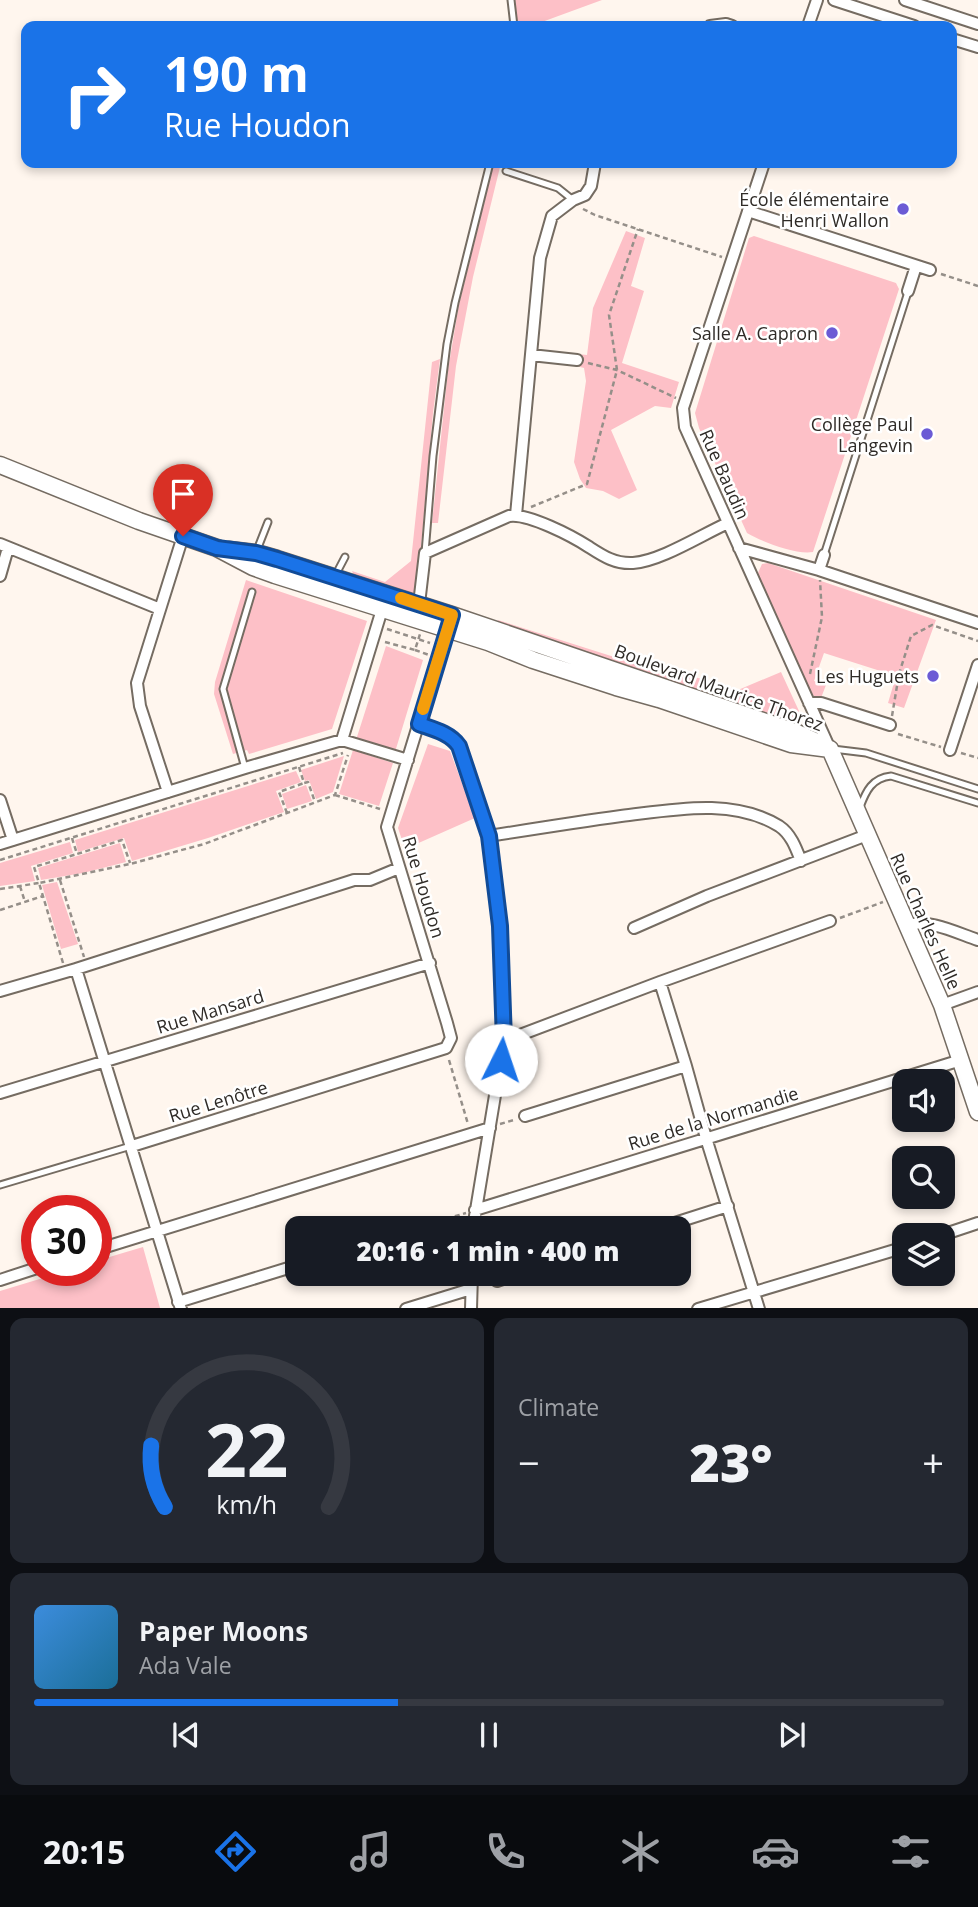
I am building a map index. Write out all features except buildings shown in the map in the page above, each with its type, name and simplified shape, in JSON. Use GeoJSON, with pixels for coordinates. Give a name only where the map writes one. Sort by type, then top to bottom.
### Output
{"type":"FeatureCollection","features":[{"type":"Feature","properties":{"kind":"street"},"geometry":{"type":"LineString","coordinates":[[810,21],[817,0]]}},
{"type":"Feature","properties":{"kind":"street"},"geometry":{"type":"LineString","coordinates":[[834,0],[899,21]]}},
{"type":"Feature","properties":{"kind":"street"},"geometry":{"type":"LineString","coordinates":[[905,0],[978,24]]}},
{"type":"Feature","properties":{"kind":"street"},"geometry":{"type":"LineString","coordinates":[[957,40],[978,47]]}},
{"type":"Feature","properties":{"kind":"street"},"geometry":{"type":"LineString","coordinates":[[516,515],[540,258],[552,216],[573,200],[585,195],[594,168]]}},
{"type":"Feature","properties":{"kind":"street","name":"Rue Baudin"},"geometry":{"type":"LineString","coordinates":[[762,168],[683,408],[685,427],[830,749]]}},
{"type":"Feature","properties":{"kind":"street"},"geometry":{"type":"LineString","coordinates":[[748,211],[930,270]]}},
{"type":"Feature","properties":{"kind":"street"},"geometry":{"type":"LineString","coordinates":[[908,292],[916,265]]}},
{"type":"Feature","properties":{"kind":"street"},"geometry":{"type":"LineString","coordinates":[[531,355],[577,360]]}},
{"type":"Feature","properties":{"kind":"street","name":"Boulevard Maurice Thorez"},"geometry":{"type":"LineString","coordinates":[[0,464],[139,521],[450,622]]}},
{"type":"Feature","properties":{"kind":"street"},"geometry":{"type":"LineString","coordinates":[[419,604],[425,553],[496,520],[516,515],[530,518],[608,559],[630,563],[658,556],[728,523]]}},
{"type":"Feature","properties":{"kind":"street"},"geometry":{"type":"LineString","coordinates":[[168,792],[140,706],[137,683],[183,536]]}},
{"type":"Feature","properties":{"kind":"street"},"geometry":{"type":"LineString","coordinates":[[0,576],[4,546],[160,609]]}},
{"type":"Feature","properties":{"kind":"street"},"geometry":{"type":"LineString","coordinates":[[739,548],[819,570],[978,623]]}},
{"type":"Feature","properties":{"kind":"street"},"geometry":{"type":"LineString","coordinates":[[819,570],[824,555]]}},
{"type":"Feature","properties":{"kind":"street"},"geometry":{"type":"LineString","coordinates":[[342,740],[385,601]]}},
{"type":"Feature","properties":{"kind":"street","name":"Boulevard Maurice Thorez"},"geometry":{"type":"LineString","coordinates":[[385,601],[419,604],[488,642],[533,660],[791,744],[830,749]]}},
{"type":"Feature","properties":{"kind":"street","name":"Rue Houdon"},"geometry":{"type":"LineString","coordinates":[[446,1048],[451,1038],[387,827],[450,622]]}},
{"type":"Feature","properties":{"kind":"street"},"geometry":{"type":"LineString","coordinates":[[950,750],[978,665]]}},
{"type":"Feature","properties":{"kind":"street"},"geometry":{"type":"LineString","coordinates":[[809,703],[821,703],[890,725]]}},
{"type":"Feature","properties":{"kind":"street"},"geometry":{"type":"LineString","coordinates":[[419,724],[454,739],[459,746],[489,836],[500,926],[504,1041],[474,1216]]}},
{"type":"Feature","properties":{"kind":"street"},"geometry":{"type":"LineString","coordinates":[[0,844],[342,740],[408,760]]}},
{"type":"Feature","properties":{"kind":"street","name":"Rue Charles Helle"},"geometry":{"type":"LineString","coordinates":[[830,749],[942,1005],[978,1112]]}},
{"type":"Feature","properties":{"kind":"street"},"geometry":{"type":"LineString","coordinates":[[0,800],[13,840]]}},
{"type":"Feature","properties":{"kind":"street"},"geometry":{"type":"LineString","coordinates":[[489,836],[687,808],[731,810],[779,826],[794,844],[801,862]]}},
{"type":"Feature","properties":{"kind":"street"},"geometry":{"type":"LineString","coordinates":[[634,928],[707,896],[867,835]]}},
{"type":"Feature","properties":{"kind":"street"},"geometry":{"type":"LineString","coordinates":[[0,991],[354,880],[370,880],[399,868]]}},
{"type":"Feature","properties":{"kind":"street"},"geometry":{"type":"LineString","coordinates":[[504,1041],[830,921]]}},
{"type":"Feature","properties":{"kind":"street"},"geometry":{"type":"LineString","coordinates":[[908,925],[928,924],[978,940]]}},
{"type":"Feature","properties":{"kind":"street","name":"Rue Mansard"},"geometry":{"type":"LineString","coordinates":[[0,1093],[430,963]]}},
{"type":"Feature","properties":{"kind":"street"},"geometry":{"type":"LineString","coordinates":[[76,969],[179,1305],[285,1269]]}},
{"type":"Feature","properties":{"kind":"street"},"geometry":{"type":"LineString","coordinates":[[660,982],[759,1308]]}},
{"type":"Feature","properties":{"kind":"street"},"geometry":{"type":"LineString","coordinates":[[942,1005],[978,992]]}},
{"type":"Feature","properties":{"kind":"street","name":"Rue Lenôtre"},"geometry":{"type":"LineString","coordinates":[[132,1146],[446,1048]]}},
{"type":"Feature","properties":{"kind":"street","name":"Rue de la Normandie"},"geometry":{"type":"LineString","coordinates":[[475,1210],[961,1060]]}},
{"type":"Feature","properties":{"kind":"street"},"geometry":{"type":"LineString","coordinates":[[525,1116],[686,1066]]}},
{"type":"Feature","properties":{"kind":"street"},"geometry":{"type":"LineString","coordinates":[[112,1245],[490,1128]]}},
{"type":"Feature","properties":{"kind":"street"},"geometry":{"type":"LineString","coordinates":[[691,1218],[728,1206]]}},
{"type":"Feature","properties":{"kind":"street"},"geometry":{"type":"LineString","coordinates":[[955,1231],[978,1223]]}},
{"type":"Feature","properties":{"kind":"street"},"geometry":{"type":"LineString","coordinates":[[698,1308],[892,1251]]}},
{"type":"Feature","properties":{"kind":"street"},"geometry":{"type":"LineString","coordinates":[[0,1280],[21,1273]]}},
{"type":"Feature","properties":{"kind":"street"},"geometry":{"type":"LineString","coordinates":[[471,1286],[471,1308]]}},
{"type":"Feature","properties":{"kind":"street"},"geometry":{"type":"LineString","coordinates":[[406,1308],[471,1289]]}},
{"type":"Feature","properties":{"kind":"lane"},"geometry":{"type":"LineString","coordinates":[[511,0],[513,21]]}},
{"type":"Feature","properties":{"kind":"lane"},"geometry":{"type":"LineString","coordinates":[[425,553],[433,456],[447,344],[488,168]]}},
{"type":"Feature","properties":{"kind":"lane"},"geometry":{"type":"LineString","coordinates":[[506,171],[558,188],[573,200]]}},
{"type":"Feature","properties":{"kind":"lane"},"geometry":{"type":"LineString","coordinates":[[824,555],[908,292]]}},
{"type":"Feature","properties":{"kind":"lane"},"geometry":{"type":"LineString","coordinates":[[254,560],[268,522]]}},
{"type":"Feature","properties":{"kind":"lane"},"geometry":{"type":"LineString","coordinates":[[332,585],[345,557]]}},
{"type":"Feature","properties":{"kind":"lane"},"geometry":{"type":"LineString","coordinates":[[245,768],[223,689],[252,592]]}},
{"type":"Feature","properties":{"kind":"lane"},"geometry":{"type":"LineString","coordinates":[[830,749],[866,753],[978,789]]}},
{"type":"Feature","properties":{"kind":"lane"},"geometry":{"type":"LineString","coordinates":[[858,813],[869,787],[883,776],[900,778],[978,803]]}},
{"type":"Feature","properties":{"kind":"lane","name":"Rue Lenôtre"},"geometry":{"type":"LineString","coordinates":[[0,1185],[132,1146]]}},
{"type":"Feature","properties":{"kind":"path"},"geometry":{"type":"LineString","coordinates":[[573,200],[581,208],[595,215],[732,260]]}},
{"type":"Feature","properties":{"kind":"path"},"geometry":{"type":"LineString","coordinates":[[516,515],[529,507],[587,484],[617,370],[609,315],[638,229]]}},
{"type":"Feature","properties":{"kind":"path"},"geometry":{"type":"LineString","coordinates":[[930,270],[978,286]]}},
{"type":"Feature","properties":{"kind":"path"},"geometry":{"type":"LineString","coordinates":[[577,360],[617,370],[685,402]]}},
{"type":"Feature","properties":{"kind":"path"},"geometry":{"type":"LineString","coordinates":[[809,679],[822,617],[819,570]]}},
{"type":"Feature","properties":{"kind":"path"},"geometry":{"type":"LineString","coordinates":[[978,641],[932,625],[911,636],[899,674],[890,725],[899,735],[978,758]]}},
{"type":"Feature","properties":{"kind":"path"},"geometry":{"type":"LineString","coordinates":[[377,626],[442,646]]}},
{"type":"Feature","properties":{"kind":"path"},"geometry":{"type":"LineString","coordinates":[[415,650],[418,639]]}},
{"type":"Feature","properties":{"kind":"path"},"geometry":{"type":"LineString","coordinates":[[385,641],[430,655]]}},
{"type":"Feature","properties":{"kind":"path"},"geometry":{"type":"LineString","coordinates":[[0,860],[350,751],[335,795]]}},
{"type":"Feature","properties":{"kind":"path"},"geometry":{"type":"LineString","coordinates":[[299,767],[303,783]]}},
{"type":"Feature","properties":{"kind":"path"},"geometry":{"type":"LineString","coordinates":[[287,813],[279,792],[307,782],[315,802]]}},
{"type":"Feature","properties":{"kind":"path"},"geometry":{"type":"LineString","coordinates":[[0,889],[60,880],[204,844],[335,795],[382,809]]}},
{"type":"Feature","properties":{"kind":"path"},"geometry":{"type":"LineString","coordinates":[[72,838],[77,854]]}},
{"type":"Feature","properties":{"kind":"path"},"geometry":{"type":"LineString","coordinates":[[76,969],[43,896],[34,866],[122,840],[130,864]]}},
{"type":"Feature","properties":{"kind":"path"},"geometry":{"type":"LineString","coordinates":[[60,880],[76,969]]}},
{"type":"Feature","properties":{"kind":"path"},"geometry":{"type":"LineString","coordinates":[[20,886],[24,902]]}},
{"type":"Feature","properties":{"kind":"path"},"geometry":{"type":"LineString","coordinates":[[0,910],[43,896]]}},
{"type":"Feature","properties":{"kind":"path"},"geometry":{"type":"LineString","coordinates":[[830,921],[896,898]]}},
{"type":"Feature","properties":{"kind":"path"},"geometry":{"type":"LineString","coordinates":[[446,1048],[471,1134]]}},
{"type":"Feature","properties":{"kind":"path"},"geometry":{"type":"LineString","coordinates":[[490,1128],[525,1116]]}},
{"type":"Feature","properties":{"kind":"path"},"geometry":{"type":"LineString","coordinates":[[455,1216],[475,1210]]}},
{"type":"Feature","properties":{"kind":"shaded area"},"geometry":{"type":"Polygon","coordinates":[[[515,0],[602,0],[545,21],[517,21],[515,0]]]}},
{"type":"Feature","properties":{"kind":"shaded area"},"geometry":{"type":"Polygon","coordinates":[[[493,168],[500,168],[473,277],[456,366],[438,523],[432,523],[448,370],[459,304],[493,168]]]}},
{"type":"Feature","properties":{"kind":"shaded area"},"geometry":{"type":"Polygon","coordinates":[[[626,231],[645,238],[631,286],[644,291],[622,363],[679,382],[671,408],[655,406],[611,430],[637,490],[619,499],[603,491],[586,488],[574,462],[586,381],[584,368],[576,366],[578,354],[587,355],[593,308],[626,231]]]}},
{"type":"Feature","properties":{"kind":"shaded area"},"geometry":{"type":"Polygon","coordinates":[[[754,236],[896,283],[899,289],[813,552],[798,552],[779,547],[747,533],[699,428],[695,413],[749,238],[754,236]]]}},
{"type":"Feature","properties":{"kind":"shaded area"},"geometry":{"type":"Polygon","coordinates":[[[440,359],[417,591],[409,596],[356,580],[352,571],[385,582],[411,561],[432,362],[440,359]]]}},
{"type":"Feature","properties":{"kind":"shaded area"},"geometry":{"type":"Polygon","coordinates":[[[768,563],[936,620],[904,708],[888,703],[896,676],[824,653],[814,681],[826,685],[821,698],[814,696],[757,575],[762,564],[768,563]]]}},
{"type":"Feature","properties":{"kind":"shaded area"},"geometry":{"type":"Polygon","coordinates":[[[246,580],[367,621],[332,729],[249,754],[247,750],[233,754],[214,694],[215,682],[246,580]]]}},
{"type":"Feature","properties":{"kind":"shaded area"},"geometry":{"type":"Polygon","coordinates":[[[498,620],[652,669],[655,665],[738,690],[781,672],[799,711],[798,718],[792,721],[773,716],[497,624],[498,620]]]}},
{"type":"Feature","properties":{"kind":"shaded area"},"geometry":{"type":"Polygon","coordinates":[[[386,646],[423,660],[395,752],[356,740],[386,646]]]}},
{"type":"Feature","properties":{"kind":"shaded area"},"geometry":{"type":"Polygon","coordinates":[[[428,744],[450,751],[475,818],[405,849],[398,828],[428,744]]]}},
{"type":"Feature","properties":{"kind":"shaded area"},"geometry":{"type":"Polygon","coordinates":[[[353,750],[393,763],[379,806],[339,794],[353,750]]]}},
{"type":"Feature","properties":{"kind":"shaded area"},"geometry":{"type":"Polygon","coordinates":[[[344,756],[333,792],[316,799],[309,780],[305,781],[301,770],[344,756]]]}},
{"type":"Feature","properties":{"kind":"shaded area"},"geometry":{"type":"Polygon","coordinates":[[[296,771],[301,782],[276,791],[284,812],[132,861],[124,838],[78,852],[75,840],[296,771]]]}},
{"type":"Feature","properties":{"kind":"shaded area"},"geometry":{"type":"Polygon","coordinates":[[[306,785],[312,801],[287,809],[282,794],[306,785]]]}},
{"type":"Feature","properties":{"kind":"shaded area"},"geometry":{"type":"Polygon","coordinates":[[[70,842],[73,853],[31,866],[35,881],[0,886],[0,863],[70,842]]]}},
{"type":"Feature","properties":{"kind":"shaded area"},"geometry":{"type":"Polygon","coordinates":[[[120,843],[126,862],[41,880],[38,868],[120,843]]]}},
{"type":"Feature","properties":{"kind":"shaded area"},"geometry":{"type":"Polygon","coordinates":[[[57,882],[78,944],[61,949],[42,885],[57,882]]]}},
{"type":"Feature","properties":{"kind":"shaded area"},"geometry":{"type":"Polygon","coordinates":[[[143,1247],[160,1308],[0,1308],[0,1291],[21,1285],[112,1286],[112,1256],[143,1247]]]}},
{"type":"Feature","properties":{"kind":"slow traffic"},"geometry":{"type":"LineString","coordinates":[[401,598],[452,615],[423,709]]}},
{"type":"Feature","properties":{"kind":"place","name":"École élémentaire Henri Wallon"},"geometry":{"type":"Point","coordinates":[903,209]}},
{"type":"Feature","properties":{"kind":"place","name":"Salle A. Capron"},"geometry":{"type":"Point","coordinates":[832,333]}},
{"type":"Feature","properties":{"kind":"place","name":"Collège Paul Langevin"},"geometry":{"type":"Point","coordinates":[927,434]}},
{"type":"Feature","properties":{"kind":"place","name":"Les Huguets"},"geometry":{"type":"Point","coordinates":[933,676]}},
{"type":"Feature","properties":{"kind":"route"},"geometry":{"type":"LineString","coordinates":[[183,536],[217,548],[256,553],[277,559],[452,615],[419,724],[454,739],[459,746],[489,836],[500,926],[504,1041],[501,1060]]}}]}
